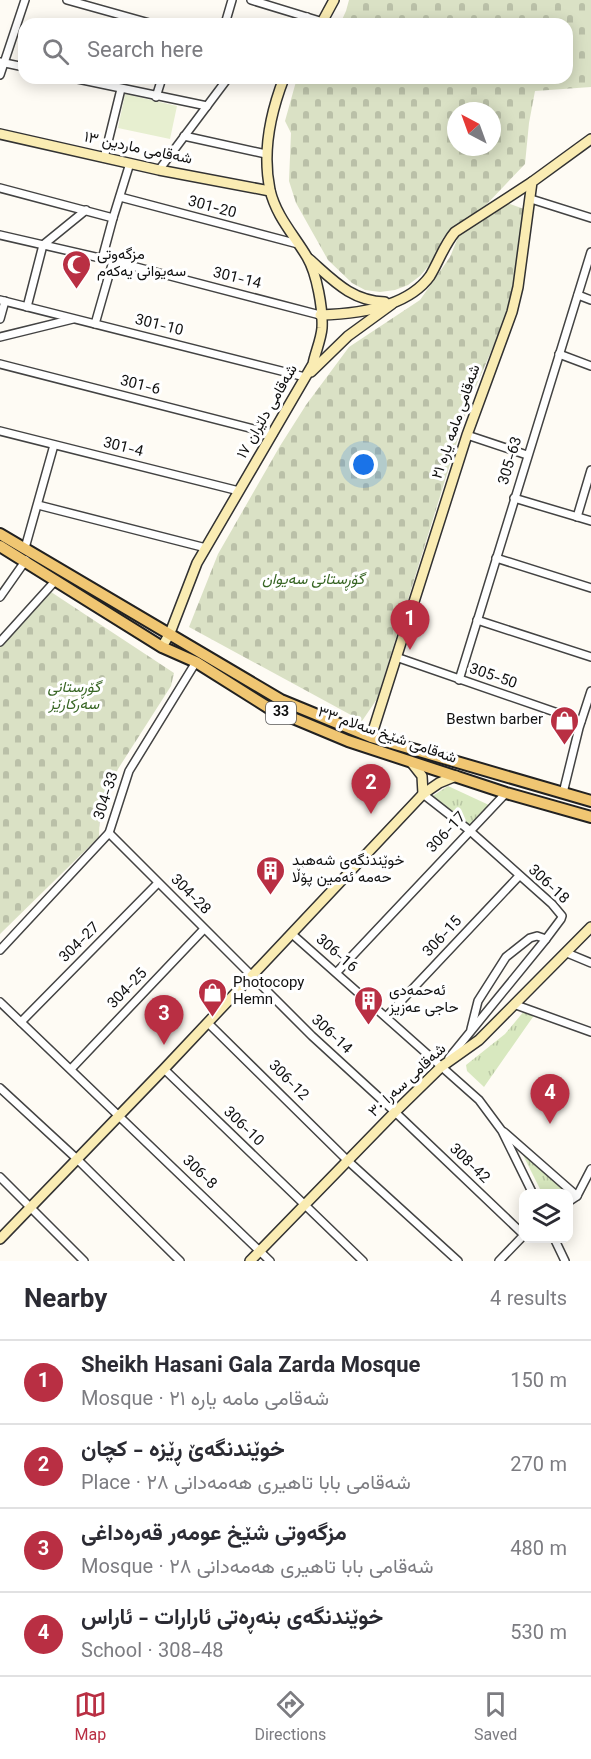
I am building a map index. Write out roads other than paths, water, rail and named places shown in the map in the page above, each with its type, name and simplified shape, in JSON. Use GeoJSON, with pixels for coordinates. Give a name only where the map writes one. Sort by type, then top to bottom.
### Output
{"type":"FeatureCollection","features":[{"type":"Feature","properties":{"kind":"main road","name":"شەقامی شێخ سەلام ٣٣"},"geometry":{"type":"LineString","coordinates":[[0,534],[281,700],[371,737],[591,801]]}},
{"type":"Feature","properties":{"kind":"main road","name":"شەقامی شێخ سەلام ٣٣"},"geometry":{"type":"LineString","coordinates":[[0,546],[162,646],[196,662],[269,708],[348,741],[501,791],[591,817]]}},
{"type":"Feature","properties":{"kind":"main road"},"geometry":{"type":"LineString","coordinates":[[500,775],[501,791]]}},
{"type":"Feature","properties":{"kind":"main road"},"geometry":{"type":"LineString","coordinates":[[518,796],[518,788],[524,782]]}},
{"type":"Feature","properties":{"kind":"street"},"geometry":{"type":"LineString","coordinates":[[18,18],[25,0]]}},
{"type":"Feature","properties":{"kind":"street"},"geometry":{"type":"LineString","coordinates":[[67,0],[132,18]]}},
{"type":"Feature","properties":{"kind":"street"},"geometry":{"type":"LineString","coordinates":[[227,18],[232,0]]}},
{"type":"Feature","properties":{"kind":"street"},"geometry":{"type":"LineString","coordinates":[[251,0],[307,17]]}},
{"type":"Feature","properties":{"kind":"street"},"geometry":{"type":"LineString","coordinates":[[325,18],[334,0]]}},
{"type":"Feature","properties":{"kind":"street"},"geometry":{"type":"LineString","coordinates":[[0,75],[2,62],[18,19]]}},
{"type":"Feature","properties":{"kind":"street"},"geometry":{"type":"LineString","coordinates":[[2,62],[18,66]]}},
{"type":"Feature","properties":{"kind":"street"},"geometry":{"type":"LineString","coordinates":[[99,84],[207,106]]}},
{"type":"Feature","properties":{"kind":"street"},"geometry":{"type":"LineString","coordinates":[[156,97],[160,84]]}},
{"type":"Feature","properties":{"kind":"street"},"geometry":{"type":"LineString","coordinates":[[159,170],[224,84]]}},
{"type":"Feature","properties":{"kind":"street","name":"شەقامی دلێران ١٧"},"geometry":{"type":"LineString","coordinates":[[162,646],[170,633],[197,563],[313,364],[322,329],[318,288],[309,259],[279,213],[270,191],[266,154],[274,104],[282,84]]}},
{"type":"Feature","properties":{"kind":"street"},"geometry":{"type":"LineString","coordinates":[[104,158],[121,89]]}},
{"type":"Feature","properties":{"kind":"street","name":"شەقامی ماردین ١٣"},"geometry":{"type":"LineString","coordinates":[[0,134],[159,170],[270,191]]}},
{"type":"Feature","properties":{"kind":"street"},"geometry":{"type":"LineString","coordinates":[[184,136],[266,154]]}},
{"type":"Feature","properties":{"kind":"street"},"geometry":{"type":"LineString","coordinates":[[305,377],[348,336],[394,302],[419,288],[429,276],[455,231],[587,148],[591,139]]}},
{"type":"Feature","properties":{"kind":"street"},"geometry":{"type":"LineString","coordinates":[[102,259],[130,163]]}},
{"type":"Feature","properties":{"kind":"street","name":"شەقامی مامە یارە ٢١"},"geometry":{"type":"LineString","coordinates":[[371,737],[467,435],[512,312],[518,287],[532,182]]}},
{"type":"Feature","properties":{"kind":"street"},"geometry":{"type":"LineString","coordinates":[[0,188],[113,218]]}},
{"type":"Feature","properties":{"kind":"street","name":"301-20"},"geometry":{"type":"LineString","coordinates":[[120,197],[298,244]]}},
{"type":"Feature","properties":{"kind":"street"},"geometry":{"type":"LineString","coordinates":[[531,199],[591,218]]}},
{"type":"Feature","properties":{"kind":"street"},"geometry":{"type":"LineString","coordinates":[[27,307],[43,245],[86,210]]}},
{"type":"Feature","properties":{"kind":"street","name":"301-14"},"geometry":{"type":"LineString","coordinates":[[0,235],[113,261],[320,315]]}},
{"type":"Feature","properties":{"kind":"street","name":"305-63"},"geometry":{"type":"LineString","coordinates":[[459,680],[591,252]]}},
{"type":"Feature","properties":{"kind":"street"},"geometry":{"type":"LineString","coordinates":[[309,259],[347,291],[361,299],[394,302]]}},
{"type":"Feature","properties":{"kind":"street"},"geometry":{"type":"LineString","coordinates":[[95,324],[113,261]]}},
{"type":"Feature","properties":{"kind":"street"},"geometry":{"type":"LineString","coordinates":[[578,295],[591,300]]}},
{"type":"Feature","properties":{"kind":"street"},"geometry":{"type":"LineString","coordinates":[[0,319],[2,301]]}},
{"type":"Feature","properties":{"kind":"street","name":"301-10"},"geometry":{"type":"LineString","coordinates":[[2,301],[305,377]]}},
{"type":"Feature","properties":{"kind":"street"},"geometry":{"type":"LineString","coordinates":[[320,315],[352,312],[394,302]]}},
{"type":"Feature","properties":{"kind":"street"},"geometry":{"type":"LineString","coordinates":[[0,337],[76,319]]}},
{"type":"Feature","properties":{"kind":"street"},"geometry":{"type":"LineString","coordinates":[[559,354],[591,366]]}},
{"type":"Feature","properties":{"kind":"street","name":"301-6"},"geometry":{"type":"LineString","coordinates":[[0,364],[273,434]]}},
{"type":"Feature","properties":{"kind":"street","name":"301-4"},"geometry":{"type":"LineString","coordinates":[[0,431],[239,491]]}},
{"type":"Feature","properties":{"kind":"street"},"geometry":{"type":"LineString","coordinates":[[467,435],[527,455]]}},
{"type":"Feature","properties":{"kind":"street"},"geometry":{"type":"LineString","coordinates":[[25,548],[54,445]]}},
{"type":"Feature","properties":{"kind":"street"},"geometry":{"type":"LineString","coordinates":[[577,517],[591,470]]}},
{"type":"Feature","properties":{"kind":"street"},"geometry":{"type":"LineString","coordinates":[[514,498],[591,521]]}},
{"type":"Feature","properties":{"kind":"street"},"geometry":{"type":"LineString","coordinates":[[38,505],[206,548]]}},
{"type":"Feature","properties":{"kind":"street"},"geometry":{"type":"LineString","coordinates":[[496,558],[591,588]]}},
{"type":"Feature","properties":{"kind":"street"},"geometry":{"type":"LineString","coordinates":[[0,597],[26,561]]}},
{"type":"Feature","properties":{"kind":"street"},"geometry":{"type":"LineString","coordinates":[[0,642],[56,580]]}},
{"type":"Feature","properties":{"kind":"street"},"geometry":{"type":"LineString","coordinates":[[477,620],[591,657]]}},
{"type":"Feature","properties":{"kind":"street","name":"305-50"},"geometry":{"type":"LineString","coordinates":[[396,657],[581,721]]}},
{"type":"Feature","properties":{"kind":"street","name":"304-33"},"geometry":{"type":"LineString","coordinates":[[0,950],[109,833],[129,771],[196,662]]}},
{"type":"Feature","properties":{"kind":"street"},"geometry":{"type":"LineString","coordinates":[[563,793],[591,691]]}},
{"type":"Feature","properties":{"kind":"street"},"geometry":{"type":"LineString","coordinates":[[411,761],[422,776],[423,794]]}},
{"type":"Feature","properties":{"kind":"street"},"geometry":{"type":"LineString","coordinates":[[0,1239],[208,1023],[423,794],[439,783],[456,776]]}},
{"type":"Feature","properties":{"kind":"street","name":"306-17"},"geometry":{"type":"LineString","coordinates":[[336,972],[469,830],[501,791]]}},
{"type":"Feature","properties":{"kind":"street","name":"306-18"},"geometry":{"type":"LineString","coordinates":[[423,794],[469,830],[552,904],[562,916],[546,939],[441,1067]]}},
{"type":"Feature","properties":{"kind":"street","name":"304-28"},"geometry":{"type":"LineString","coordinates":[[109,833],[252,976]]}},
{"type":"Feature","properties":{"kind":"street","name":"306-15"},"geometry":{"type":"LineString","coordinates":[[387,1016],[519,876]]}},
{"type":"Feature","properties":{"kind":"street","name":"304-27"},"geometry":{"type":"LineString","coordinates":[[21,1022],[158,883]]}},
{"type":"Feature","properties":{"kind":"street","name":"شەقامی سەرا ٣٠"},"geometry":{"type":"LineString","coordinates":[[250,1261],[395,1112],[441,1067],[479,1040],[591,927]]}},
{"type":"Feature","properties":{"kind":"street","name":"304-25"},"geometry":{"type":"LineString","coordinates":[[71,1069],[204,929]]}},
{"type":"Feature","properties":{"kind":"street","name":"306-16"},"geometry":{"type":"LineString","coordinates":[[292,934],[480,1101],[502,1131]]}},
{"type":"Feature","properties":{"kind":"street"},"geometry":{"type":"LineString","coordinates":[[471,1032],[478,1001],[500,965],[513,950],[530,938],[537,936],[546,939]]}},
{"type":"Feature","properties":{"kind":"street"},"geometry":{"type":"LineString","coordinates":[[567,953],[591,963]]}},
{"type":"Feature","properties":{"kind":"street","name":"306-14"},"geometry":{"type":"LineString","coordinates":[[252,976],[312,1036],[395,1112]]}},
{"type":"Feature","properties":{"kind":"street","name":"306-8"},"geometry":{"type":"LineString","coordinates":[[0,1002],[270,1261]]}},
{"type":"Feature","properties":{"kind":"street"},"geometry":{"type":"LineString","coordinates":[[516,1005],[591,1032]]}},
{"type":"Feature","properties":{"kind":"street","name":"306-12"},"geometry":{"type":"LineString","coordinates":[[208,1023],[347,1160],[458,1261]]}},
{"type":"Feature","properties":{"kind":"street","name":"306-10"},"geometry":{"type":"LineString","coordinates":[[164,1069],[363,1261]]}},
{"type":"Feature","properties":{"kind":"street"},"geometry":{"type":"LineString","coordinates":[[0,1088],[77,1159],[180,1261]]}},
{"type":"Feature","properties":{"kind":"street","name":"308-42"},"geometry":{"type":"LineString","coordinates":[[395,1112],[519,1230]]}},
{"type":"Feature","properties":{"kind":"street"},"geometry":{"type":"LineString","coordinates":[[502,1131],[531,1189]]}},
{"type":"Feature","properties":{"kind":"street"},"geometry":{"type":"LineString","coordinates":[[502,1131],[577,1196]]}},
{"type":"Feature","properties":{"kind":"street"},"geometry":{"type":"LineString","coordinates":[[573,1199],[577,1196],[591,1169]]}},
{"type":"Feature","properties":{"kind":"street"},"geometry":{"type":"LineString","coordinates":[[0,1177],[84,1261]]}},
{"type":"Feature","properties":{"kind":"street"},"geometry":{"type":"LineString","coordinates":[[499,1261],[519,1240]]}},
{"type":"Feature","properties":{"kind":"street"},"geometry":{"type":"LineString","coordinates":[[556,1243],[565,1261]]}},
{"type":"Feature","properties":{"kind":"place","name":"مزگەوتی سەیوانی یەکەم"},"geometry":{"type":"Point","coordinates":[76,290]}},
{"type":"Feature","properties":{"kind":"place","name":"Sheikh Hasani Gala Zarda Mosque"},"geometry":{"type":"Point","coordinates":[410,650]}},
{"type":"Feature","properties":{"kind":"place","name":"Bestwn barber"},"geometry":{"type":"Point","coordinates":[564,746]}},
{"type":"Feature","properties":{"kind":"place","name":"خوێندنگەێ ڕێزە - کچان"},"geometry":{"type":"Point","coordinates":[371,814]}},
{"type":"Feature","properties":{"kind":"place","name":"خوێندنگەی شەهید حەمە ئەمین پۆڵا"},"geometry":{"type":"Point","coordinates":[271,896]}},
{"type":"Feature","properties":{"kind":"place","name":"Photocopy Hemn"},"geometry":{"type":"Point","coordinates":[212,1018]}},
{"type":"Feature","properties":{"kind":"place","name":"ئەحمەدی حاجی عەزیز"},"geometry":{"type":"Point","coordinates":[368,1026]}},
{"type":"Feature","properties":{"kind":"place","name":"مزگەوتی شێخ عومەر قەرەداغی"},"geometry":{"type":"Point","coordinates":[164,1045]}},
{"type":"Feature","properties":{"kind":"place","name":"خوێندنگەی بنەڕەتی ئارارات - ئاراس"},"geometry":{"type":"Point","coordinates":[550,1124]}},
{"type":"Feature","properties":{"kind":"park label","name":"گۆڕستانی سەیوان"},"geometry":{"type":"Point","coordinates":[313,580]}},
{"type":"Feature","properties":{"kind":"park label","name":"گۆڕستانی سەرکارێز"},"geometry":{"type":"Point","coordinates":[74,696]}}]}
